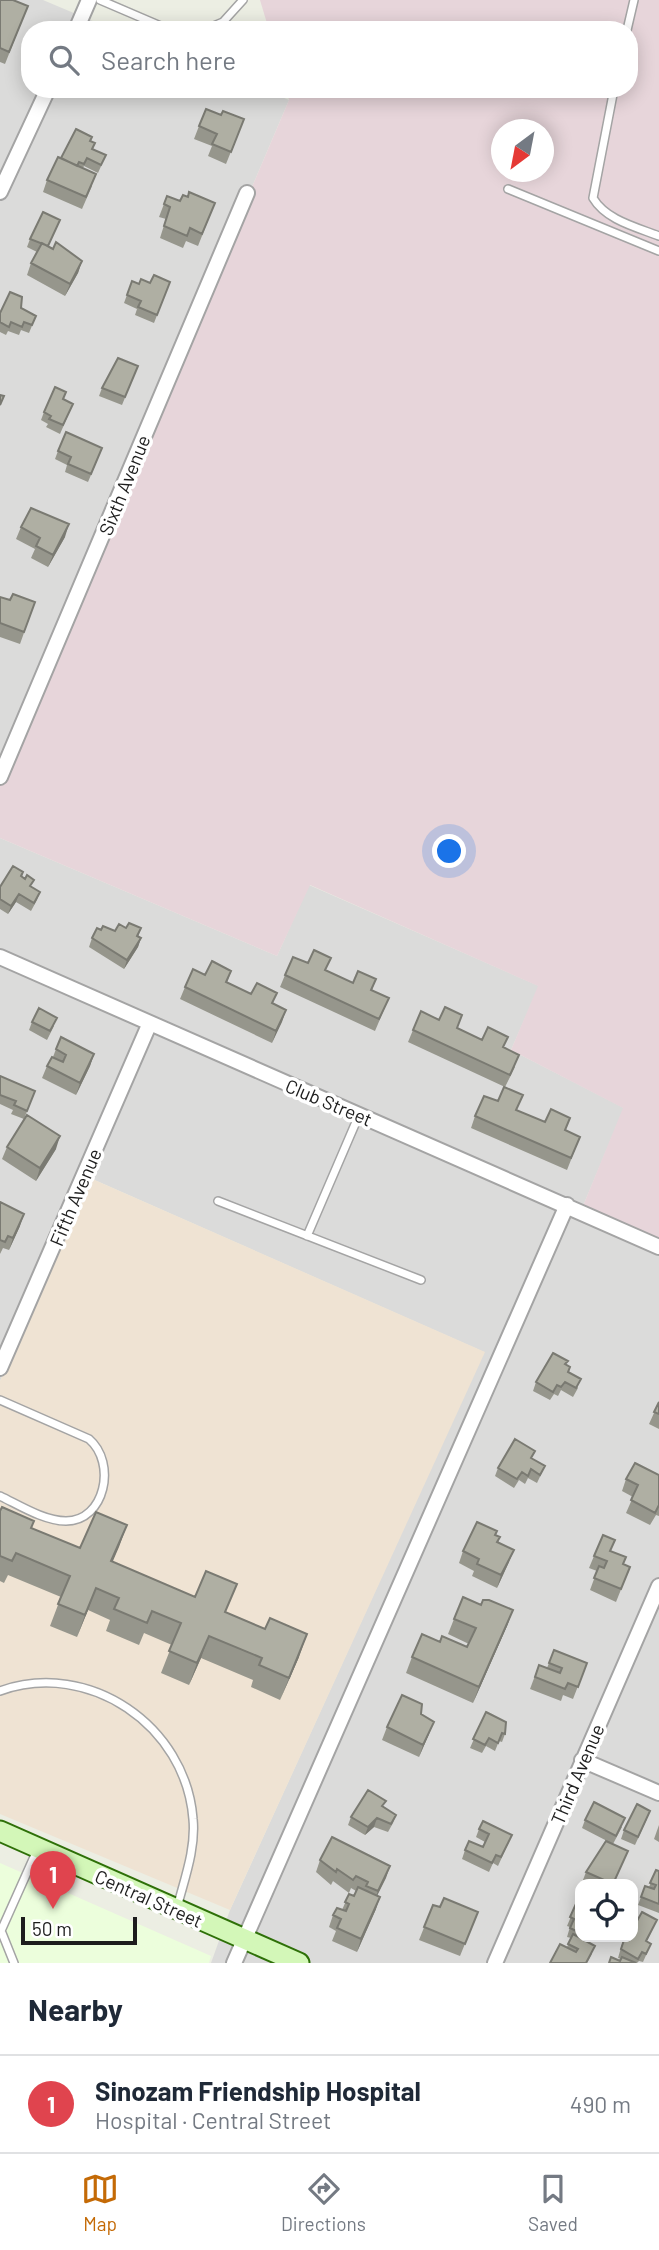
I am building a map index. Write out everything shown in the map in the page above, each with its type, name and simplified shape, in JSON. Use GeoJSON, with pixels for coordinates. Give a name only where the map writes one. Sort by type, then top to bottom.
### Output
{"type":"FeatureCollection","features":[{"type":"Feature","properties":{"kind":"main road","name":"Central Street"},"geometry":{"type":"LineString","coordinates":[[0,1831],[299,1963]]}},
{"type":"Feature","properties":{"kind":"street"},"geometry":{"type":"LineString","coordinates":[[80,21],[89,0]]}},
{"type":"Feature","properties":{"kind":"street"},"geometry":{"type":"LineString","coordinates":[[0,192],[44,98]]}},
{"type":"Feature","properties":{"kind":"street","name":"Sixth Avenue"},"geometry":{"type":"LineString","coordinates":[[0,777],[247,193]]}},
{"type":"Feature","properties":{"kind":"street","name":"Club Street"},"geometry":{"type":"LineString","coordinates":[[0,957],[149,1025],[659,1247]]}},
{"type":"Feature","properties":{"kind":"street","name":"Fifth Avenue"},"geometry":{"type":"LineString","coordinates":[[0,1368],[149,1025]]}},
{"type":"Feature","properties":{"kind":"street"},"geometry":{"type":"LineString","coordinates":[[234,1963],[567,1205]]}},
{"type":"Feature","properties":{"kind":"street","name":"Third Avenue"},"geometry":{"type":"LineString","coordinates":[[495,1963],[659,1586]]}},
{"type":"Feature","properties":{"kind":"street"},"geometry":{"type":"LineString","coordinates":[[582,1760],[659,1793]]}},
{"type":"Feature","properties":{"kind":"lane"},"geometry":{"type":"LineString","coordinates":[[100,0],[149,21]]}},
{"type":"Feature","properties":{"kind":"lane"},"geometry":{"type":"LineString","coordinates":[[224,21],[243,0]]}},
{"type":"Feature","properties":{"kind":"lane"},"geometry":{"type":"LineString","coordinates":[[629,21],[634,0]]}},
{"type":"Feature","properties":{"kind":"lane"},"geometry":{"type":"LineString","coordinates":[[612,98],[593,198],[598,208],[610,216],[659,236]]}},
{"type":"Feature","properties":{"kind":"lane"},"geometry":{"type":"LineString","coordinates":[[508,189],[659,251]]}},
{"type":"Feature","properties":{"kind":"lane"},"geometry":{"type":"LineString","coordinates":[[307,1236],[359,1115]]}},
{"type":"Feature","properties":{"kind":"lane"},"geometry":{"type":"LineString","coordinates":[[218,1201],[421,1280]]}},
{"type":"Feature","properties":{"kind":"lane"},"geometry":{"type":"LineString","coordinates":[[0,1400],[89,1439],[100,1448],[106,1476],[102,1491],[88,1513],[67,1522],[54,1520],[0,1496]]}},
{"type":"Feature","properties":{"kind":"lane"},"geometry":{"type":"LineString","coordinates":[[0,1691],[47,1681],[77,1684],[109,1696],[160,1735],[180,1767],[190,1797],[194,1821],[192,1850],[177,1910]]}},
{"type":"Feature","properties":{"kind":"lane"},"geometry":{"type":"LineString","coordinates":[[14,1963],[1,1933],[38,1848]]}},
{"type":"Feature","properties":{"kind":"shaded area"},"geometry":{"type":"Polygon","coordinates":[[[0,0],[43,0],[93,21],[21,21],[21,98],[289,100],[0,779],[0,0]]]}},
{"type":"Feature","properties":{"kind":"shaded area"},"geometry":{"type":"Polygon","coordinates":[[[260,0],[659,0],[659,1239],[583,1206],[623,1108],[511,1050],[538,986],[310,885],[277,956],[0,838],[0,779],[288,98],[638,98],[638,21],[266,21],[260,0]]]}},
{"type":"Feature","properties":{"kind":"shaded area"},"geometry":{"type":"Polygon","coordinates":[[[0,838],[277,956],[309,885],[539,986],[511,1050],[624,1108],[583,1206],[659,1239],[659,1963],[211,1963],[230,1910],[484,1352],[90,1178],[0,1381],[0,838]]]}},
{"type":"Feature","properties":{"kind":"shaded area"},"geometry":{"type":"Polygon","coordinates":[[[90,1178],[485,1352],[230,1910],[0,1814],[0,1381],[90,1178]]]}},
{"type":"Feature","properties":{"kind":"shaded area"},"geometry":{"type":"Polygon","coordinates":[[[0,1863],[211,1956],[209,1963],[0,1963],[0,1863]]]}},
{"type":"Feature","properties":{"kind":"building"},"geometry":{"type":"Polygon","coordinates":[[[0,0],[13,0],[28,6],[9,52],[0,48],[0,0]]]}},
{"type":"Feature","properties":{"kind":"building"},"geometry":{"type":"Polygon","coordinates":[[[206,109],[221,115],[223,111],[244,119],[231,152],[212,144],[217,134],[199,126],[206,109]]]}},
{"type":"Feature","properties":{"kind":"building"},"geometry":{"type":"Polygon","coordinates":[[[76,129],[92,137],[90,141],[95,143],[92,149],[106,155],[101,165],[87,158],[84,164],[79,162],[77,166],[61,158],[76,129]]]}},
{"type":"Feature","properties":{"kind":"building"},"geometry":{"type":"Polygon","coordinates":[[[58,157],[96,174],[86,197],[47,180],[58,157]]]}},
{"type":"Feature","properties":{"kind":"building"},"geometry":{"type":"Polygon","coordinates":[[[189,192],[215,203],[202,234],[190,228],[187,236],[164,226],[170,207],[164,204],[167,196],[180,201],[183,195],[188,197],[189,192]]]}},
{"type":"Feature","properties":{"kind":"building"},"geometry":{"type":"Polygon","coordinates":[[[43,212],[60,220],[48,246],[30,239],[43,212]]]}},
{"type":"Feature","properties":{"kind":"building"},"geometry":{"type":"Polygon","coordinates":[[[56,242],[82,261],[70,284],[31,263],[42,243],[53,249],[56,242]]]}},
{"type":"Feature","properties":{"kind":"building"},"geometry":{"type":"Polygon","coordinates":[[[154,275],[170,282],[157,315],[138,307],[141,301],[127,295],[132,281],[139,284],[141,279],[150,283],[154,275]]]}},
{"type":"Feature","properties":{"kind":"building"},"geometry":{"type":"Polygon","coordinates":[[[10,292],[22,297],[21,308],[36,316],[32,325],[24,322],[22,327],[11,322],[9,327],[0,322],[0,313],[10,292]]]}},
{"type":"Feature","properties":{"kind":"building"},"geometry":{"type":"Polygon","coordinates":[[[118,358],[138,366],[125,397],[102,388],[118,358]]]}},
{"type":"Feature","properties":{"kind":"building"},"geometry":{"type":"Polygon","coordinates":[[[55,387],[66,392],[63,399],[73,404],[63,425],[49,419],[51,416],[44,412],[55,387]]]}},
{"type":"Feature","properties":{"kind":"building"},"geometry":{"type":"Polygon","coordinates":[[[66,432],[102,448],[91,474],[68,464],[71,457],[58,451],[66,432]]]}},
{"type":"Feature","properties":{"kind":"building"},"geometry":{"type":"Polygon","coordinates":[[[31,508],[69,524],[53,555],[36,546],[40,538],[21,527],[31,508]]]}},
{"type":"Feature","properties":{"kind":"building"},"geometry":{"type":"Polygon","coordinates":[[[13,594],[35,602],[24,632],[0,623],[0,597],[10,600],[13,594]]]}},
{"type":"Feature","properties":{"kind":"building"},"geometry":{"type":"Polygon","coordinates":[[[13,866],[23,872],[21,876],[25,879],[27,875],[34,880],[30,886],[40,892],[34,903],[19,894],[11,906],[0,899],[0,887],[13,866]]]}},
{"type":"Feature","properties":{"kind":"building"},"geometry":{"type":"Polygon","coordinates":[[[129,923],[141,928],[137,936],[141,938],[127,960],[92,938],[97,928],[101,930],[103,926],[115,931],[119,924],[126,928],[129,923]]]}},
{"type":"Feature","properties":{"kind":"building"},"geometry":{"type":"Polygon","coordinates":[[[314,950],[331,958],[325,970],[353,983],[358,971],[376,979],[371,990],[389,998],[379,1019],[285,975],[293,957],[308,963],[314,950]]]}},
{"type":"Feature","properties":{"kind":"building"},"geometry":{"type":"Polygon","coordinates":[[[212,961],[231,971],[226,982],[251,994],[257,983],[277,993],[272,1003],[286,1010],[276,1031],[185,987],[193,969],[205,975],[212,961]]]}},
{"type":"Feature","properties":{"kind":"building"},"geometry":{"type":"Polygon","coordinates":[[[445,1007],[462,1015],[457,1028],[482,1040],[488,1027],[508,1037],[503,1047],[519,1055],[510,1075],[413,1030],[421,1011],[439,1020],[445,1007]]]}},
{"type":"Feature","properties":{"kind":"building"},"geometry":{"type":"Polygon","coordinates":[[[39,1008],[57,1018],[50,1031],[32,1022],[39,1008]]]}},
{"type":"Feature","properties":{"kind":"building"},"geometry":{"type":"Polygon","coordinates":[[[61,1037],[94,1054],[80,1083],[47,1066],[52,1057],[63,1062],[66,1055],[56,1049],[61,1037]]]}},
{"type":"Feature","properties":{"kind":"building"},"geometry":{"type":"Polygon","coordinates":[[[0,1076],[35,1091],[27,1111],[14,1105],[16,1101],[0,1095],[0,1076]]]}},
{"type":"Feature","properties":{"kind":"building"},"geometry":{"type":"Polygon","coordinates":[[[504,1087],[523,1095],[516,1110],[545,1122],[551,1109],[570,1118],[565,1130],[580,1137],[571,1158],[475,1116],[484,1096],[498,1101],[504,1087]]]}},
{"type":"Feature","properties":{"kind":"building"},"geometry":{"type":"Polygon","coordinates":[[[27,1115],[60,1136],[40,1168],[7,1147],[27,1115]]]}},
{"type":"Feature","properties":{"kind":"building"},"geometry":{"type":"Polygon","coordinates":[[[0,1202],[24,1214],[13,1238],[8,1236],[5,1242],[0,1240],[0,1202]]]}},
{"type":"Feature","properties":{"kind":"building"},"geometry":{"type":"Polygon","coordinates":[[[553,1353],[568,1361],[565,1364],[570,1367],[568,1372],[581,1379],[576,1388],[565,1382],[561,1387],[557,1385],[553,1392],[536,1382],[553,1353]]]}},
{"type":"Feature","properties":{"kind":"building"},"geometry":{"type":"Polygon","coordinates":[[[515,1439],[535,1451],[531,1458],[545,1466],[540,1475],[531,1469],[528,1476],[522,1472],[517,1479],[498,1468],[515,1439]]]}},
{"type":"Feature","properties":{"kind":"building"},"geometry":{"type":"Polygon","coordinates":[[[635,1463],[659,1475],[659,1505],[655,1513],[631,1500],[638,1485],[626,1479],[635,1463]]]}},
{"type":"Feature","properties":{"kind":"building"},"geometry":{"type":"Polygon","coordinates":[[[2,1507],[34,1521],[31,1528],[80,1548],[96,1512],[127,1525],[111,1561],[195,1597],[206,1571],[237,1584],[225,1612],[265,1629],[270,1618],[307,1634],[289,1678],[259,1665],[262,1658],[209,1636],[197,1663],[169,1651],[181,1623],[152,1611],[147,1623],[114,1609],[119,1598],[96,1588],[85,1615],[58,1604],[70,1576],[16,1553],[12,1561],[0,1556],[2,1507]]]}},
{"type":"Feature","properties":{"kind":"building"},"geometry":{"type":"Polygon","coordinates":[[[477,1522],[497,1531],[495,1535],[500,1537],[497,1542],[514,1550],[501,1575],[477,1564],[479,1559],[463,1551],[477,1522]]]}},
{"type":"Feature","properties":{"kind":"building"},"geometry":{"type":"Polygon","coordinates":[[[603,1535],[615,1540],[610,1551],[626,1557],[623,1564],[630,1567],[621,1589],[594,1578],[599,1566],[604,1568],[607,1561],[594,1556],[603,1535]]]}},
{"type":"Feature","properties":{"kind":"building"},"geometry":{"type":"Polygon","coordinates":[[[463,1597],[481,1605],[483,1600],[489,1600],[513,1610],[479,1687],[412,1657],[422,1634],[440,1642],[442,1636],[467,1647],[476,1628],[454,1619],[463,1597]]]}},
{"type":"Feature","properties":{"kind":"building"},"geometry":{"type":"Polygon","coordinates":[[[554,1650],[587,1663],[578,1687],[568,1683],[565,1689],[535,1677],[539,1665],[560,1673],[562,1668],[549,1663],[554,1650]]]}},
{"type":"Feature","properties":{"kind":"building"},"geometry":{"type":"Polygon","coordinates":[[[402,1695],[422,1704],[421,1714],[434,1722],[423,1745],[387,1727],[402,1695]]]}},
{"type":"Feature","properties":{"kind":"building"},"geometry":{"type":"Polygon","coordinates":[[[486,1712],[506,1722],[505,1734],[502,1733],[498,1743],[489,1738],[485,1745],[473,1739],[486,1712]]]}},
{"type":"Feature","properties":{"kind":"building"},"geometry":{"type":"Polygon","coordinates":[[[368,1790],[386,1801],[382,1806],[396,1815],[391,1824],[377,1818],[368,1827],[351,1817],[368,1790]]]}},
{"type":"Feature","properties":{"kind":"building"},"geometry":{"type":"Polygon","coordinates":[[[594,1802],[625,1818],[616,1836],[585,1820],[594,1802]]]}},
{"type":"Feature","properties":{"kind":"building"},"geometry":{"type":"Polygon","coordinates":[[[637,1804],[650,1811],[638,1837],[624,1830],[637,1804]]]}},
{"type":"Feature","properties":{"kind":"building"},"geometry":{"type":"Polygon","coordinates":[[[483,1821],[512,1835],[501,1857],[496,1855],[492,1863],[465,1850],[469,1841],[483,1847],[489,1834],[479,1829],[483,1821]]]}},
{"type":"Feature","properties":{"kind":"building"},"geometry":{"type":"Polygon","coordinates":[[[332,1837],[390,1866],[378,1891],[366,1886],[368,1882],[356,1876],[353,1880],[320,1860],[332,1837]]]}},
{"type":"Feature","properties":{"kind":"building"},"geometry":{"type":"Polygon","coordinates":[[[606,1841],[628,1851],[615,1879],[602,1879],[586,1872],[606,1841]]]}},
{"type":"Feature","properties":{"kind":"building"},"geometry":{"type":"Polygon","coordinates":[[[656,1870],[659,1871],[659,1904],[641,1897],[645,1886],[654,1889],[656,1885],[650,1883],[656,1870]]]}},
{"type":"Feature","properties":{"kind":"building"},"geometry":{"type":"Polygon","coordinates":[[[358,1887],[380,1897],[361,1939],[337,1928],[341,1919],[333,1915],[337,1908],[346,1911],[349,1904],[345,1902],[349,1894],[354,1896],[358,1887]]]}},
{"type":"Feature","properties":{"kind":"building"},"geometry":{"type":"Polygon","coordinates":[[[444,1898],[478,1912],[465,1944],[424,1927],[433,1905],[440,1907],[444,1898]]]}},
{"type":"Feature","properties":{"kind":"building"},"geometry":{"type":"Polygon","coordinates":[[[575,1906],[575,1930],[570,1928],[574,1919],[570,1917],[575,1906]]]}},
{"type":"Feature","properties":{"kind":"building"},"geometry":{"type":"Polygon","coordinates":[[[642,1912],[657,1920],[646,1941],[651,1944],[646,1954],[642,1952],[638,1959],[621,1949],[623,1942],[638,1942],[638,1919],[642,1912]]]}},
{"type":"Feature","properties":{"kind":"building"},"geometry":{"type":"Polygon","coordinates":[[[573,1934],[575,1942],[588,1942],[595,1946],[586,1963],[550,1963],[560,1944],[576,1952],[578,1949],[568,1944],[573,1934]]]}},
{"type":"Feature","properties":{"kind":"building"},"geometry":{"type":"Polygon","coordinates":[[[611,1957],[620,1961],[622,1957],[636,1963],[609,1963],[611,1957]]]}},
{"type":"Feature","properties":{"kind":"place","name":"Sinozam Friendship Hospital"},"geometry":{"type":"Point","coordinates":[53,1909]}}]}
